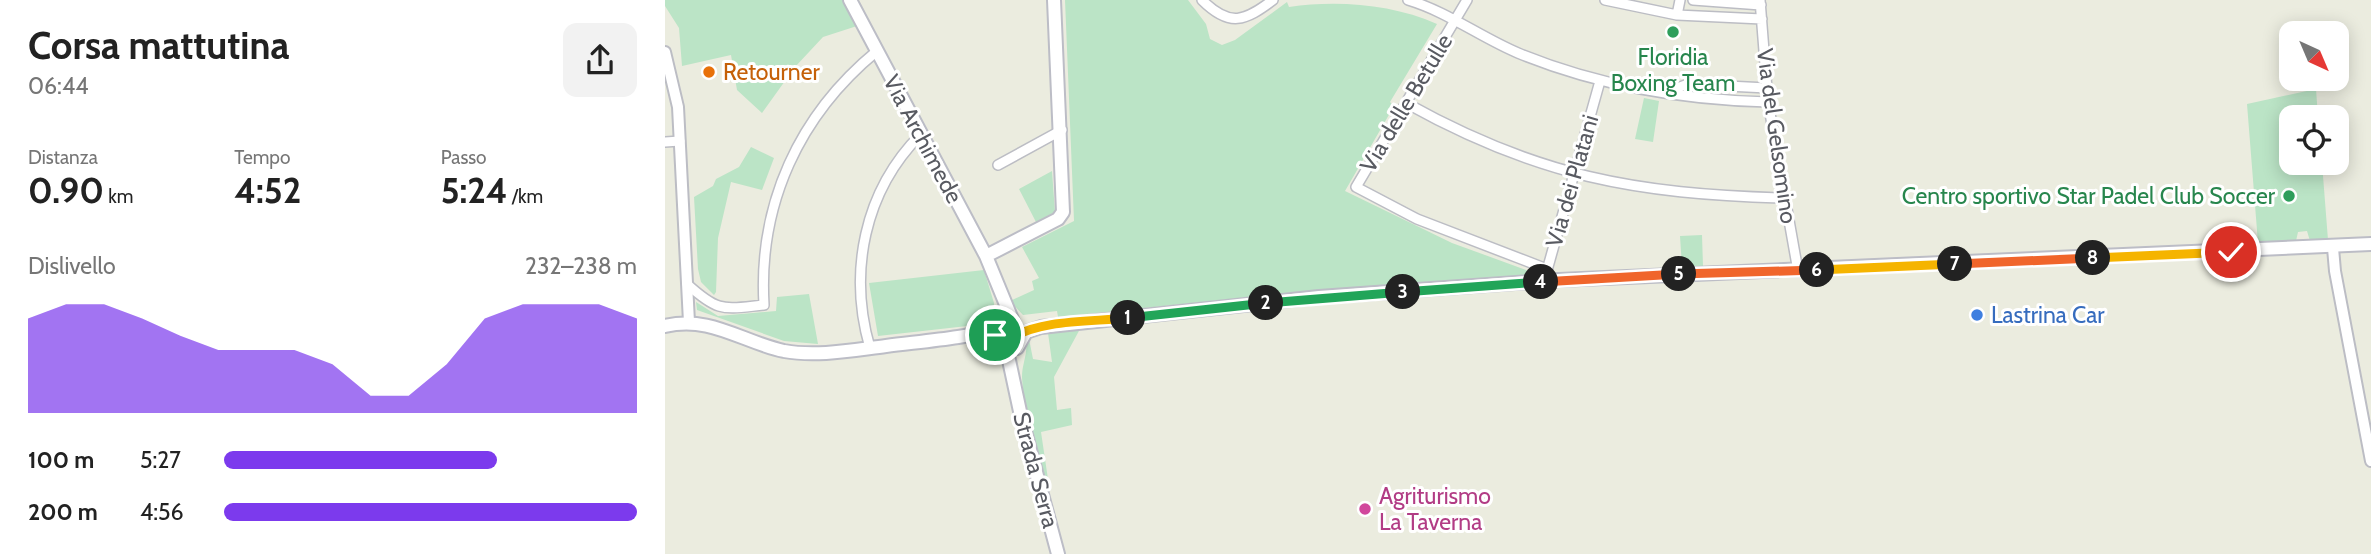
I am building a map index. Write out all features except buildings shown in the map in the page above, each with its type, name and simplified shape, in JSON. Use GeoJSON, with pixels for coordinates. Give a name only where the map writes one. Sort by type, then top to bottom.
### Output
{"type":"FeatureCollection","features":[{"type":"Feature","properties":{"kind":"main road","name":"Via Archimede"},"geometry":{"type":"LineString","coordinates":[[850,0],[986,256],[996,279],[1011,330]]}},
{"type":"Feature","properties":{"kind":"main road"},"geometry":{"type":"LineString","coordinates":[[986,256],[1061,216],[1064,206],[1054,0]]}},
{"type":"Feature","properties":{"kind":"main road"},"geometry":{"type":"LineString","coordinates":[[665,326],[689,322],[713,326],[783,350],[814,353],[1319,297],[1545,282],[2333,248],[2371,244]]}},
{"type":"Feature","properties":{"kind":"main road","name":"Strada Serra"},"geometry":{"type":"LineString","coordinates":[[1011,330],[1016,387],[1058,554]]}},
{"type":"Feature","properties":{"kind":"street"},"geometry":{"type":"LineString","coordinates":[[1202,0],[1220,13],[1238,20],[1248,18],[1273,0]]}},
{"type":"Feature","properties":{"kind":"street"},"geometry":{"type":"LineString","coordinates":[[1408,0],[1436,9]]}},
{"type":"Feature","properties":{"kind":"street"},"geometry":{"type":"LineString","coordinates":[[1424,0],[1518,53],[1600,81],[1663,94],[1768,102]]}},
{"type":"Feature","properties":{"kind":"street","name":"Via delle Betulle"},"geometry":{"type":"LineString","coordinates":[[1467,0],[1356,187],[1417,219],[1547,269]]}},
{"type":"Feature","properties":{"kind":"street"},"geometry":{"type":"LineString","coordinates":[[1605,0],[1677,15],[1762,19]]}},
{"type":"Feature","properties":{"kind":"street"},"geometry":{"type":"LineString","coordinates":[[1677,15],[1680,0]]}},
{"type":"Feature","properties":{"kind":"street"},"geometry":{"type":"LineString","coordinates":[[1693,0],[1760,3]]}},
{"type":"Feature","properties":{"kind":"street","name":"Via del Gelsomino"},"geometry":{"type":"LineString","coordinates":[[1760,3],[1768,102],[1798,271]]}},
{"type":"Feature","properties":{"kind":"street"},"geometry":{"type":"LineString","coordinates":[[687,284],[711,306],[724,309],[764,305],[763,267],[768,228],[788,164],[822,106],[848,77],[877,51]]}},
{"type":"Feature","properties":{"kind":"street"},"geometry":{"type":"LineString","coordinates":[[665,52],[678,107],[689,322]]}},
{"type":"Feature","properties":{"kind":"street","name":"Via dei Platani"},"geometry":{"type":"LineString","coordinates":[[1545,282],[1600,81]]}},
{"type":"Feature","properties":{"kind":"street"},"geometry":{"type":"LineString","coordinates":[[1663,94],[1688,84],[1767,88]]}},
{"type":"Feature","properties":{"kind":"street"},"geometry":{"type":"LineString","coordinates":[[1406,103],[1487,144],[1574,175],[1677,194],[1784,198]]}},
{"type":"Feature","properties":{"kind":"street"},"geometry":{"type":"LineString","coordinates":[[998,164],[1062,130]]}},
{"type":"Feature","properties":{"kind":"street"},"geometry":{"type":"LineString","coordinates":[[870,348],[863,321],[859,282],[865,233],[874,205],[892,170],[921,134]]}},
{"type":"Feature","properties":{"kind":"street"},"geometry":{"type":"LineString","coordinates":[[665,142],[680,141]]}},
{"type":"Feature","properties":{"kind":"street"},"geometry":{"type":"LineString","coordinates":[[2333,248],[2371,461]]}},
{"type":"Feature","properties":{"kind":"green space"},"geometry":{"type":"Polygon","coordinates":[[[665,0],[844,0],[857,26],[823,37],[795,67],[762,113],[737,90],[731,55],[682,66],[679,28],[665,6],[665,0]]]}},
{"type":"Feature","properties":{"kind":"green space"},"geometry":{"type":"Polygon","coordinates":[[[1065,0],[1188,0],[1206,24],[1210,39],[1222,45],[1235,40],[1287,2],[1289,7],[1364,5],[1402,12],[1437,24],[1390,102],[1394,106],[1345,191],[1452,243],[1540,275],[1307,291],[1058,317],[1057,311],[1023,315],[1010,301],[1034,290],[1032,281],[1039,278],[1022,247],[1074,221],[1065,0]]]}},
{"type":"Feature","properties":{"kind":"green space","name":"Centro sportivo Star Padel Club Soccer"},"geometry":{"type":"Polygon","coordinates":[[[2316,91],[2317,105],[2279,105],[2279,175],[2323,175],[2328,240],[2310,241],[2307,231],[2298,232],[2296,241],[2258,243],[2247,104],[2316,91]]]}},
{"type":"Feature","properties":{"kind":"green space"},"geometry":{"type":"Polygon","coordinates":[[[1644,98],[1659,101],[1653,142],[1635,139],[1644,98]]]}},
{"type":"Feature","properties":{"kind":"green space"},"geometry":{"type":"Polygon","coordinates":[[[751,147],[774,158],[762,190],[731,182],[718,238],[714,295],[701,282],[698,269],[694,197],[713,186],[716,179],[739,167],[751,147]]]}},
{"type":"Feature","properties":{"kind":"green space"},"geometry":{"type":"Polygon","coordinates":[[[1052,171],[1055,212],[1036,222],[1019,189],[1052,171]]]}},
{"type":"Feature","properties":{"kind":"green space"},"geometry":{"type":"Polygon","coordinates":[[[1702,235],[1703,266],[1682,267],[1680,236],[1702,235]]]}},
{"type":"Feature","properties":{"kind":"green space"},"geometry":{"type":"Polygon","coordinates":[[[984,270],[994,303],[994,323],[878,336],[869,283],[984,270]]]}},
{"type":"Feature","properties":{"kind":"green space"},"geometry":{"type":"Polygon","coordinates":[[[809,294],[818,344],[784,341],[697,310],[696,302],[718,316],[776,311],[777,297],[809,294]]]}},
{"type":"Feature","properties":{"kind":"green space"},"geometry":{"type":"Polygon","coordinates":[[[1080,329],[1054,377],[1057,410],[1071,408],[1072,425],[1041,432],[1049,486],[1034,447],[1025,404],[1022,377],[1026,339],[1029,339],[1033,359],[1052,362],[1048,333],[1080,329]]]}},
{"type":"Feature","properties":{"kind":"place","name":"Floridia Boxing Team"},"geometry":{"type":"Point","coordinates":[1673,32]}},
{"type":"Feature","properties":{"kind":"place","name":"Retourner"},"geometry":{"type":"Point","coordinates":[709,72]}},
{"type":"Feature","properties":{"kind":"place","name":"Centro sportivo Star Padel Club Soccer"},"geometry":{"type":"Point","coordinates":[2289,196]}},
{"type":"Feature","properties":{"kind":"place","name":"Lastrina Car"},"geometry":{"type":"Point","coordinates":[1977,315]}},
{"type":"Feature","properties":{"kind":"place","name":"Agriturismo La Taverna"},"geometry":{"type":"Point","coordinates":[1365,509]}},
{"type":"Feature","properties":{"kind":"route"},"geometry":{"type":"LineString","coordinates":[[995,335],[1010,339],[1016,333],[1041,327],[1319,297],[1559,280],[2231,252]]}}]}
